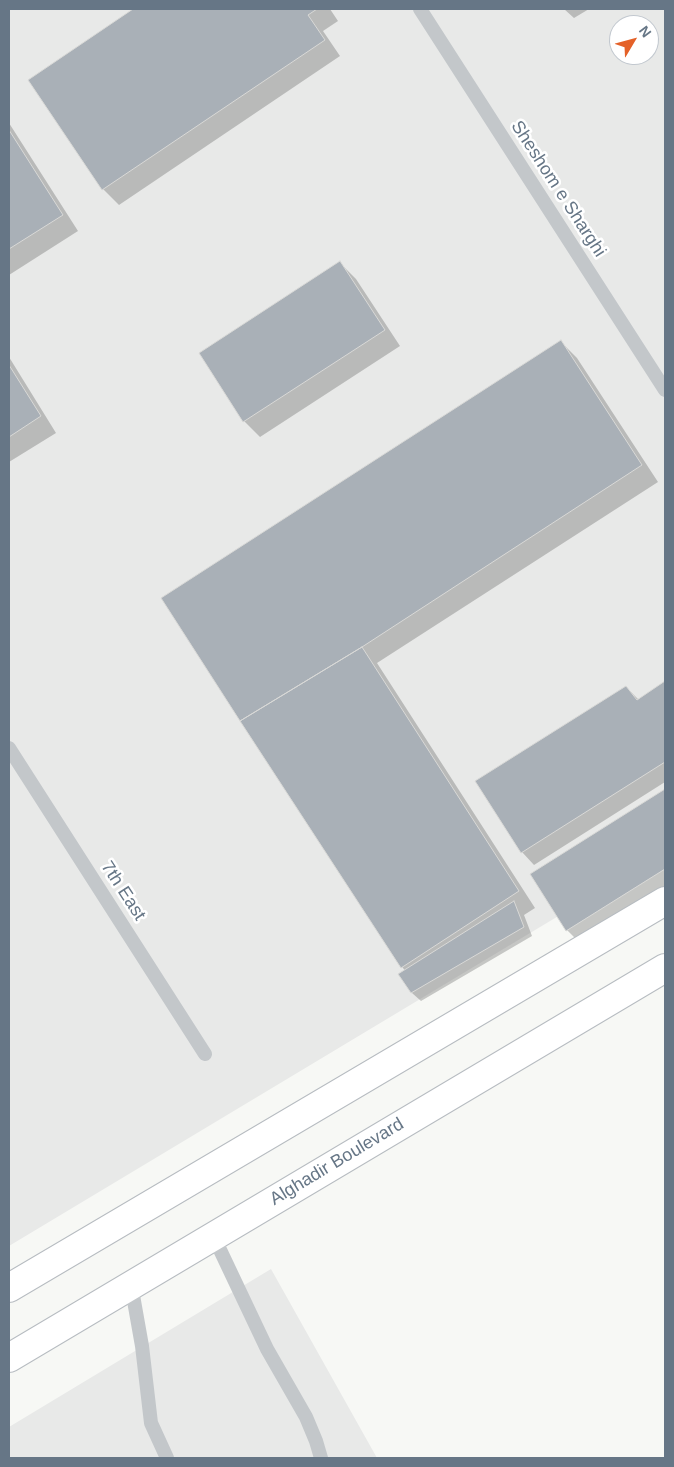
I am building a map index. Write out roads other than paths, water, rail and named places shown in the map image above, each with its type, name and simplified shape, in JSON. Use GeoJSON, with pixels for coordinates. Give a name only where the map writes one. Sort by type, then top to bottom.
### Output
{"type":"FeatureCollection","features":[{"type":"Feature","properties":{"kind":"street"},"geometry":{"type":"LineString","coordinates":[[9,1288],[665,901]]}},
{"type":"Feature","properties":{"kind":"street","name":"Alghadir Boulevard"},"geometry":{"type":"LineString","coordinates":[[9,1358],[665,968]]}},
{"type":"Feature","properties":{"kind":"lane","name":"Sheshom e Sharghi"},"geometry":{"type":"LineString","coordinates":[[420,9],[665,390]]}},
{"type":"Feature","properties":{"kind":"lane","name":"7th East"},"geometry":{"type":"LineString","coordinates":[[9,748],[205,1054]]}},
{"type":"Feature","properties":{"kind":"lane"},"geometry":{"type":"LineString","coordinates":[[213,1235],[267,1349],[306,1417],[316,1441],[320,1458]]}},
{"type":"Feature","properties":{"kind":"lane"},"geometry":{"type":"LineString","coordinates":[[131,1284],[142,1346],[151,1423],[167,1458]]}}]}
